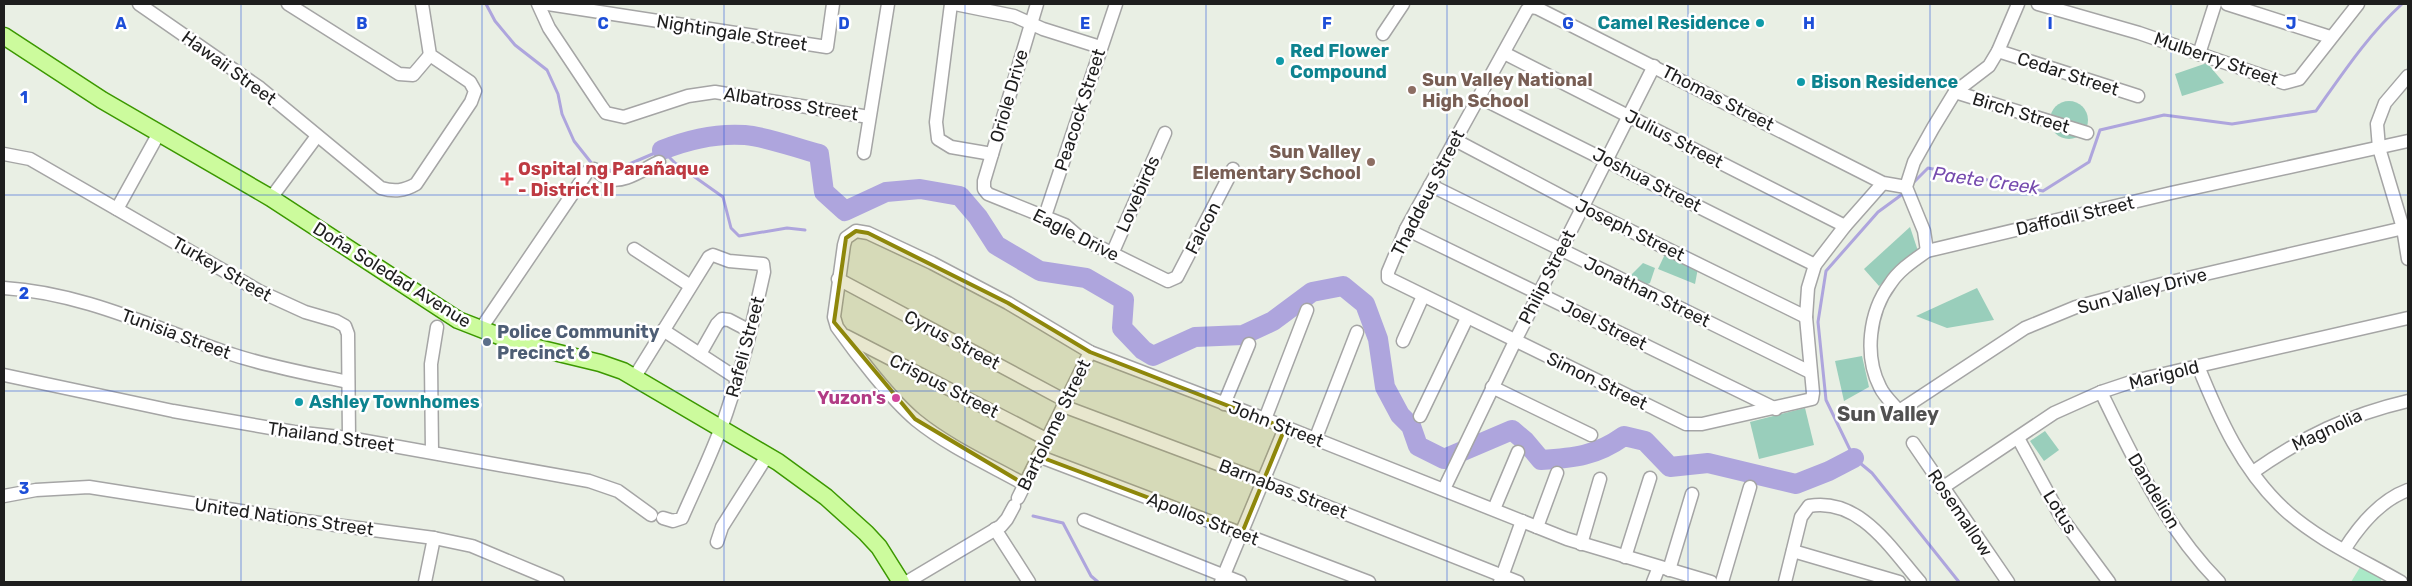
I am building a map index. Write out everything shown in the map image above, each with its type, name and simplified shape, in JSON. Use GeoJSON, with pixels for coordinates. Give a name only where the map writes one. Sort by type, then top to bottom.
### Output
{"type":"FeatureCollection","features":[{"type":"Feature","properties":{"kind":"main road","name":"Doña Soledad Avenue"},"geometry":{"type":"LineString","coordinates":[[4,36],[102,100],[271,198],[438,308],[480,330],[518,343],[616,368],[767,456],[851,517],[879,548],[901,582]]}},
{"type":"Feature","properties":{"kind":"street","name":"Hawaii Street"},"geometry":{"type":"LineString","coordinates":[[139,4],[260,88],[381,188],[398,191],[416,184],[472,102],[475,91],[470,82],[430,55]]}},
{"type":"Feature","properties":{"kind":"street"},"geometry":{"type":"LineString","coordinates":[[288,4],[399,74],[413,74],[430,55],[422,4]]}},
{"type":"Feature","properties":{"kind":"street","name":"Albatross Street"},"geometry":{"type":"LineString","coordinates":[[538,4],[549,28],[596,99],[606,112],[615,116],[624,117],[688,96],[714,92],[869,117]]}},
{"type":"Feature","properties":{"kind":"street","name":"Nightingale Street"},"geometry":{"type":"LineString","coordinates":[[548,4],[827,47],[833,4]]}},
{"type":"Feature","properties":{"kind":"street"},"geometry":{"type":"LineString","coordinates":[[864,153],[888,4]]}},
{"type":"Feature","properties":{"kind":"street"},"geometry":{"type":"LineString","coordinates":[[951,4],[936,122],[938,139],[951,147],[992,154]]}},
{"type":"Feature","properties":{"kind":"street"},"geometry":{"type":"LineString","coordinates":[[955,4],[1014,16],[1042,29],[1100,47]]}},
{"type":"Feature","properties":{"kind":"street","name":"Oriole Drive"},"geometry":{"type":"LineString","coordinates":[[984,189],[984,181],[1037,4]]}},
{"type":"Feature","properties":{"kind":"street","name":"Peacock Street"},"geometry":{"type":"LineString","coordinates":[[1044,216],[1116,4]]}},
{"type":"Feature","properties":{"kind":"street"},"geometry":{"type":"LineString","coordinates":[[1383,34],[1403,4]]}},
{"type":"Feature","properties":{"kind":"street"},"geometry":{"type":"LineString","coordinates":[[1926,250],[1924,230],[1906,187],[1914,162],[1955,92],[1989,66],[1998,51],[2018,4]]}},
{"type":"Feature","properties":{"kind":"street","name":"Mulberry Street"},"geometry":{"type":"LineString","coordinates":[[2038,4],[2068,9],[2284,83],[2299,79],[2330,37],[2358,4]]}},
{"type":"Feature","properties":{"kind":"street"},"geometry":{"type":"LineString","coordinates":[[2199,54],[2215,4]]}},
{"type":"Feature","properties":{"kind":"street"},"geometry":{"type":"LineString","coordinates":[[2227,4],[2330,37]]}},
{"type":"Feature","properties":{"kind":"street","name":"Thaddeus Street"},"geometry":{"type":"LineString","coordinates":[[1388,278],[1388,272],[1406,229],[1531,7]]}},
{"type":"Feature","properties":{"kind":"street","name":"Thomas Street"},"geometry":{"type":"LineString","coordinates":[[1531,7],[1537,8],[1654,66],[1883,183],[1906,187]]}},
{"type":"Feature","properties":{"kind":"street","name":"Cedar Street"},"geometry":{"type":"LineString","coordinates":[[1998,51],[2138,96]]}},
{"type":"Feature","properties":{"kind":"street","name":"Julius Street"},"geometry":{"type":"LineString","coordinates":[[1504,53],[1845,226]]}},
{"type":"Feature","properties":{"kind":"street","name":"Philip Street"},"geometry":{"type":"LineString","coordinates":[[1444,489],[1515,341],[1654,66]]}},
{"type":"Feature","properties":{"kind":"street"},"geometry":{"type":"LineString","coordinates":[[2408,76],[2385,103],[2377,124],[2380,148],[2406,227],[2408,259]]}},
{"type":"Feature","properties":{"kind":"street","name":"Birch Street"},"geometry":{"type":"LineString","coordinates":[[1955,92],[2087,133]]}},
{"type":"Feature","properties":{"kind":"street","name":"Joshua Street"},"geometry":{"type":"LineString","coordinates":[[1479,97],[1815,265]]}},
{"type":"Feature","properties":{"kind":"street"},"geometry":{"type":"LineString","coordinates":[[117,209],[159,133]]}},
{"type":"Feature","properties":{"kind":"street","name":"Lovebirds"},"geometry":{"type":"LineString","coordinates":[[1112,254],[1164,134]]}},
{"type":"Feature","properties":{"kind":"street"},"geometry":{"type":"LineString","coordinates":[[271,198],[317,136]]}},
{"type":"Feature","properties":{"kind":"street","name":"Joseph Street"},"geometry":{"type":"LineString","coordinates":[[1455,140],[1582,207],[1806,317]]}},
{"type":"Feature","properties":{"kind":"street","name":"Daffodil Street"},"geometry":{"type":"LineString","coordinates":[[1900,411],[1880,388],[1872,363],[1871,331],[1878,306],[1888,286],[1907,265],[1926,250],[2171,193],[2408,141]]}},
{"type":"Feature","properties":{"kind":"street","name":"Turkey Street"},"geometry":{"type":"LineString","coordinates":[[4,154],[30,159],[259,291],[305,312],[336,321],[345,326],[348,334],[349,438]]}},
{"type":"Feature","properties":{"kind":"street"},"geometry":{"type":"LineString","coordinates":[[480,330],[588,171],[594,169],[608,178],[616,180],[628,177],[659,162]]}},
{"type":"Feature","properties":{"kind":"street","name":"Falcon"},"geometry":{"type":"LineString","coordinates":[[1168,282],[1177,277],[1233,169]]}},
{"type":"Feature","properties":{"kind":"street"},"geometry":{"type":"LineString","coordinates":[[1810,372],[1806,317],[1808,288],[1815,265],[1845,226],[1883,183]]}},
{"type":"Feature","properties":{"kind":"street","name":"Jonathan Street"},"geometry":{"type":"LineString","coordinates":[[1430,184],[1810,372]]}},
{"type":"Feature","properties":{"kind":"street","name":"Eagle Drive"},"geometry":{"type":"LineString","coordinates":[[984,189],[993,197],[1065,225],[1079,236],[1168,282]]}},
{"type":"Feature","properties":{"kind":"street","name":"Sun Valley Drive"},"geometry":{"type":"LineString","coordinates":[[1900,411],[2025,328],[2076,307],[2162,284],[2406,227]]}},
{"type":"Feature","properties":{"kind":"street","name":"Joel Street"},"geometry":{"type":"LineString","coordinates":[[1406,229],[1776,409]]}},
{"type":"Feature","properties":{"kind":"street","name":"John Street"},"geometry":{"type":"LineString","coordinates":[[838,279],[846,238],[856,231],[868,233],[1008,303],[1090,352],[1581,544],[1711,582]]}},
{"type":"Feature","properties":{"kind":"street"},"geometry":{"type":"LineString","coordinates":[[634,249],[689,285],[634,378]]}},
{"type":"Feature","properties":{"kind":"street","name":"Rafeli Street"},"geometry":{"type":"LineString","coordinates":[[657,517],[673,521],[682,518],[721,429],[738,379],[764,272],[763,264],[729,261],[711,256],[689,285]]}},
{"type":"Feature","properties":{"kind":"street","name":"Simon Street"},"geometry":{"type":"LineString","coordinates":[[1388,278],[1686,424],[1702,424],[1776,409],[1809,400],[1813,393],[1810,372]]}},
{"type":"Feature","properties":{"kind":"street"},"geometry":{"type":"LineString","coordinates":[[838,279],[834,317],[842,334],[902,407],[931,431],[1024,484]]}},
{"type":"Feature","properties":{"kind":"street","name":"Cyrus Street"},"geometry":{"type":"LineString","coordinates":[[838,279],[1065,403]]}},
{"type":"Feature","properties":{"kind":"street","name":"Tunisia Street"},"geometry":{"type":"LineString","coordinates":[[4,288],[45,293],[122,313],[236,356],[348,382]]}},
{"type":"Feature","properties":{"kind":"street"},"geometry":{"type":"LineString","coordinates":[[1403,341],[1423,296]]}},
{"type":"Feature","properties":{"kind":"street"},"geometry":{"type":"LineString","coordinates":[[1265,419],[1307,310]]}},
{"type":"Feature","properties":{"kind":"street"},"geometry":{"type":"LineString","coordinates":[[1420,416],[1467,318]]}},
{"type":"Feature","properties":{"kind":"street","name":"Marigold"},"geometry":{"type":"LineString","coordinates":[[1942,488],[2054,413],[2101,392],[2134,381],[2408,318]]}},
{"type":"Feature","properties":{"kind":"street"},"geometry":{"type":"LineString","coordinates":[[700,354],[716,324],[722,319],[730,320],[750,331]]}},
{"type":"Feature","properties":{"kind":"street"},"geometry":{"type":"LineString","coordinates":[[432,452],[431,364],[437,327]]}},
{"type":"Feature","properties":{"kind":"street"},"geometry":{"type":"LineString","coordinates":[[663,330],[738,379]]}},
{"type":"Feature","properties":{"kind":"street"},"geometry":{"type":"LineString","coordinates":[[1315,440],[1357,332]]}},
{"type":"Feature","properties":{"kind":"street","name":"Crispus Street"},"geometry":{"type":"LineString","coordinates":[[842,334],[1046,439]]}},
{"type":"Feature","properties":{"kind":"street"},"geometry":{"type":"LineString","coordinates":[[1224,404],[1249,344]]}},
{"type":"Feature","properties":{"kind":"street","name":"Bartolome Street"},"geometry":{"type":"LineString","coordinates":[[907,582],[995,530],[1007,519],[1090,352]]}},
{"type":"Feature","properties":{"kind":"street"},"geometry":{"type":"LineString","coordinates":[[2198,366],[2214,407],[2233,444],[2252,472],[2284,509],[2306,526],[2344,550],[2401,582]]}},
{"type":"Feature","properties":{"kind":"street","name":"Thailand Street"},"geometry":{"type":"LineString","coordinates":[[4,374],[173,411],[294,432],[349,438],[432,452],[597,483],[618,491],[657,517]]}},
{"type":"Feature","properties":{"kind":"street"},"geometry":{"type":"LineString","coordinates":[[1492,388],[1591,435]]}},
{"type":"Feature","properties":{"kind":"street","name":"Dandelion"},"geometry":{"type":"LineString","coordinates":[[2101,392],[2142,477],[2159,507],[2201,564],[2219,582]]}},
{"type":"Feature","properties":{"kind":"street","name":"Magnolia"},"geometry":{"type":"LineString","coordinates":[[2252,472],[2286,449],[2325,428],[2368,411],[2408,401]]}},
{"type":"Feature","properties":{"kind":"street","name":"Barnabas Street"},"geometry":{"type":"LineString","coordinates":[[1065,403],[1263,481],[1501,579],[1518,582]]}},
{"type":"Feature","properties":{"kind":"street"},"geometry":{"type":"LineString","coordinates":[[1222,579],[1285,428]]}},
{"type":"Feature","properties":{"kind":"street","name":"Lotus"},"geometry":{"type":"LineString","coordinates":[[2018,438],[2061,517],[2109,582]]}},
{"type":"Feature","properties":{"kind":"street","name":"Rosemallow"},"geometry":{"type":"LineString","coordinates":[[1913,443],[2008,582]]}},
{"type":"Feature","properties":{"kind":"street"},"geometry":{"type":"LineString","coordinates":[[1494,509],[1518,452]]}},
{"type":"Feature","properties":{"kind":"street"},"geometry":{"type":"LineString","coordinates":[[717,542],[722,527],[767,456]]}},
{"type":"Feature","properties":{"kind":"street","name":"Apollos Street"},"geometry":{"type":"LineString","coordinates":[[1038,456],[1369,582]]}},
{"type":"Feature","properties":{"kind":"street"},"geometry":{"type":"LineString","coordinates":[[1537,527],[1557,473]]}},
{"type":"Feature","properties":{"kind":"street"},"geometry":{"type":"LineString","coordinates":[[1625,557],[1650,478]]}},
{"type":"Feature","properties":{"kind":"street"},"geometry":{"type":"LineString","coordinates":[[1581,544],[1600,479]]}},
{"type":"Feature","properties":{"kind":"street","name":"United Nations Street"},"geometry":{"type":"LineString","coordinates":[[4,496],[36,490],[89,487],[304,521],[434,538],[472,546],[558,582]]}},
{"type":"Feature","properties":{"kind":"street"},"geometry":{"type":"LineString","coordinates":[[1722,582],[1750,487]]}},
{"type":"Feature","properties":{"kind":"street"},"geometry":{"type":"LineString","coordinates":[[2344,550],[2357,529],[2375,512],[2408,490]]}},
{"type":"Feature","properties":{"kind":"street"},"geometry":{"type":"LineString","coordinates":[[1653,582],[1664,568],[1692,494]]}},
{"type":"Feature","properties":{"kind":"street"},"geometry":{"type":"LineString","coordinates":[[1785,582],[1805,510],[1809,506],[1816,505],[1831,507],[1856,515],[1870,524],[1920,582]]}},
{"type":"Feature","properties":{"kind":"street"},"geometry":{"type":"LineString","coordinates":[[1084,520],[1222,579],[1240,582]]}},
{"type":"Feature","properties":{"kind":"street"},"geometry":{"type":"LineString","coordinates":[[1501,579],[1522,521]]}},
{"type":"Feature","properties":{"kind":"street"},"geometry":{"type":"LineString","coordinates":[[995,530],[1029,582]]}},
{"type":"Feature","properties":{"kind":"street"},"geometry":{"type":"LineString","coordinates":[[425,582],[434,538]]}},
{"type":"Feature","properties":{"kind":"street"},"geometry":{"type":"LineString","coordinates":[[1793,551],[1898,582]]}},
{"type":"Feature","properties":{"kind":"highlighted area"},"geometry":{"type":"Polygon","coordinates":[[[856,231],[868,233],[1008,303],[1090,352],[1285,428],[1242,533],[1038,456],[1024,484],[915,419],[834,322],[846,238],[856,231]]]}},
{"type":"Feature","properties":{"kind":"green space"},"geometry":{"type":"Polygon","coordinates":[[[2207,63],[2224,83],[2182,96],[2175,74],[2207,63]]]}},
{"type":"Feature","properties":{"kind":"green space"},"geometry":{"type":"Polygon","coordinates":[[[2069,101],[2082,107],[2088,120],[2082,133],[2069,139],[2056,133],[2050,120],[2056,107],[2069,101]]]}},
{"type":"Feature","properties":{"kind":"green space"},"geometry":{"type":"Polygon","coordinates":[[[1910,227],[1918,251],[1879,286],[1864,269],[1910,227]]]}},
{"type":"Feature","properties":{"kind":"green space"},"geometry":{"type":"Polygon","coordinates":[[[1666,252],[1698,268],[1695,284],[1658,269],[1666,252]]]}},
{"type":"Feature","properties":{"kind":"green space"},"geometry":{"type":"Polygon","coordinates":[[[1643,263],[1655,268],[1650,283],[1645,285],[1631,275],[1643,263]]]}},
{"type":"Feature","properties":{"kind":"green space"},"geometry":{"type":"Polygon","coordinates":[[[1977,288],[1994,320],[1947,328],[1916,316],[1977,288]]]}},
{"type":"Feature","properties":{"kind":"green space"},"geometry":{"type":"Polygon","coordinates":[[[1862,356],[1869,387],[1844,401],[1835,361],[1862,356]]]}},
{"type":"Feature","properties":{"kind":"green space"},"geometry":{"type":"Polygon","coordinates":[[[1805,408],[1814,445],[1759,459],[1750,422],[1805,408]]]}},
{"type":"Feature","properties":{"kind":"green space"},"geometry":{"type":"Polygon","coordinates":[[[2045,431],[2059,450],[2044,461],[2030,441],[2045,431]]]}},
{"type":"Feature","properties":{"kind":"green space"},"geometry":{"type":"Polygon","coordinates":[[[2362,564],[2383,577],[2380,582],[2351,582],[2362,564]]]}},
{"type":"Feature","properties":{"kind":"waterway","name":"Paete Creek"},"geometry":{"type":"LineString","coordinates":[[486,4],[495,21],[515,45],[547,70],[558,94],[562,114],[574,141],[593,165]]}},
{"type":"Feature","properties":{"kind":"waterway","name":"Paete Creek"},"geometry":{"type":"LineString","coordinates":[[1911,185],[1928,168],[2043,191],[2089,162],[2100,130],[2164,115],[2232,124],[2316,111],[2367,41],[2402,4]]}},
{"type":"Feature","properties":{"kind":"waterway","name":"Paete Creek"},"geometry":{"type":"LineString","coordinates":[[662,150],[702,138],[745,135],[763,138],[819,154],[824,192],[845,211],[886,192],[920,189],[960,196],[978,217],[996,245],[1040,271],[1086,278],[1124,300],[1122,328],[1143,350],[1153,356],[1195,337],[1243,335],[1273,321],[1312,292],[1343,286],[1365,304],[1378,339],[1385,387],[1400,415],[1411,426],[1418,446],[1444,459],[1512,430],[1525,441],[1541,460],[1584,455],[1604,448],[1624,436],[1645,441],[1670,467],[1708,463],[1796,484],[1829,471],[1854,458]]}},
{"type":"Feature","properties":{"kind":"waterway","name":"Paete Creek"},"geometry":{"type":"LineString","coordinates":[[601,168],[613,171],[662,150],[675,163],[723,197],[731,228],[739,236],[787,228],[805,230]]}},
{"type":"Feature","properties":{"kind":"waterway","name":"Paete Creek"},"geometry":{"type":"LineString","coordinates":[[1904,193],[1878,212],[1826,271],[1818,322],[1826,400],[1854,458],[1872,473],[1959,582]]}},
{"type":"Feature","properties":{"kind":"waterway","name":"Paete Creek"},"geometry":{"type":"LineString","coordinates":[[1033,516],[1063,523],[1091,576],[1098,582]]}},
{"type":"Feature","properties":{"kind":"place","name":"Camel Residence"},"geometry":{"type":"Point","coordinates":[1760,23]}},
{"type":"Feature","properties":{"kind":"place","name":"Red Flower Compound"},"geometry":{"type":"Point","coordinates":[1280,61]}},
{"type":"Feature","properties":{"kind":"place","name":"Bison Residence"},"geometry":{"type":"Point","coordinates":[1801,82]}},
{"type":"Feature","properties":{"kind":"place","name":"Sun Valley National High School"},"geometry":{"type":"Point","coordinates":[1412,90]}},
{"type":"Feature","properties":{"kind":"place","name":"Sun Valley Elementary School"},"geometry":{"type":"Point","coordinates":[1371,162]}},
{"type":"Feature","properties":{"kind":"place","name":"Ospital ng Parañaque - District II"},"geometry":{"type":"Point","coordinates":[507,179]}},
{"type":"Feature","properties":{"kind":"place","name":"Police Community Precinct 6"},"geometry":{"type":"Point","coordinates":[487,342]}},
{"type":"Feature","properties":{"kind":"place","name":"Yuzon's"},"geometry":{"type":"Point","coordinates":[896,398]}},
{"type":"Feature","properties":{"kind":"place","name":"Ashley Townhomes"},"geometry":{"type":"Point","coordinates":[299,402]}},
{"type":"Feature","properties":{"kind":"district","name":"Sun Valley"},"geometry":{"type":"Point","coordinates":[1888,414]}}]}
